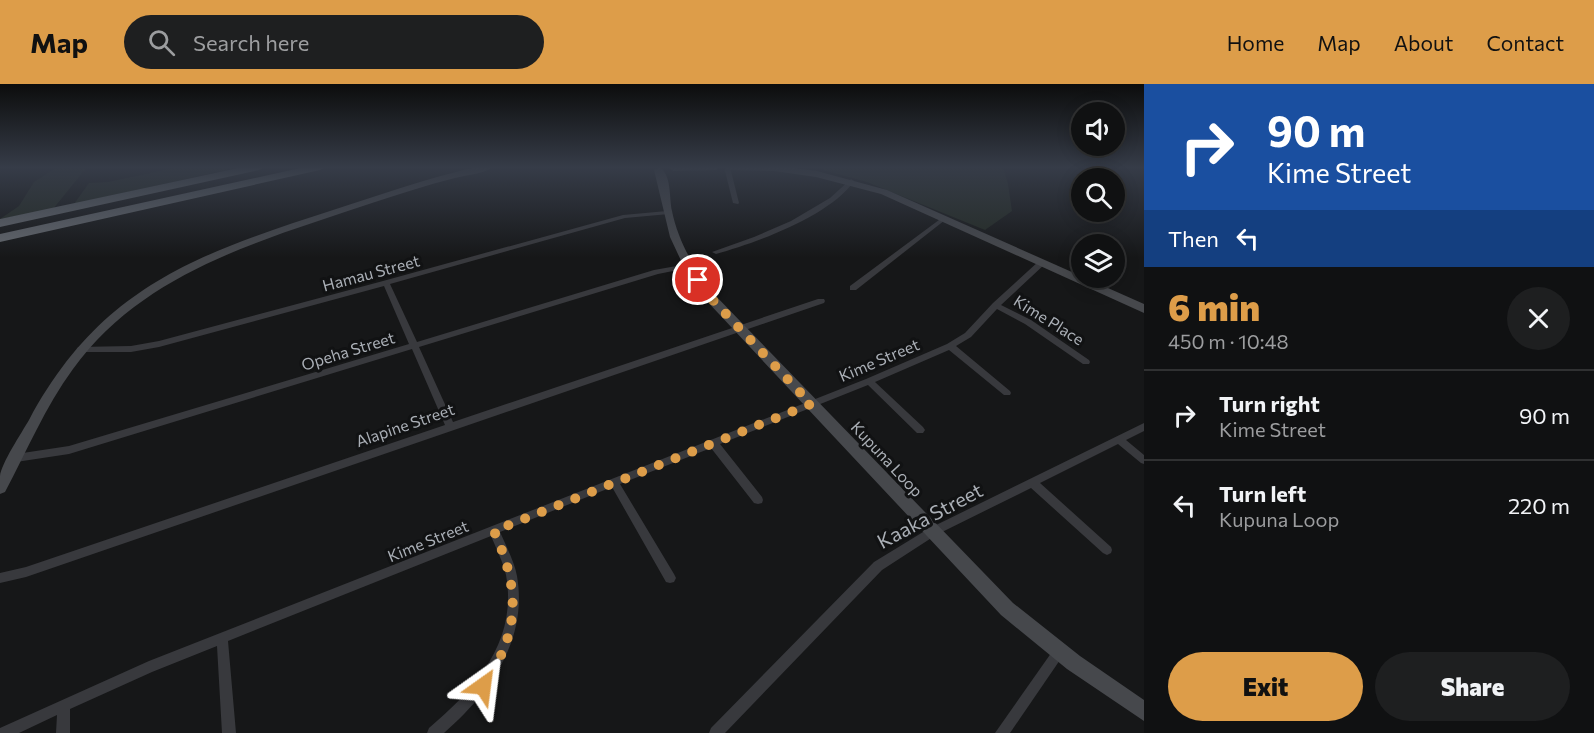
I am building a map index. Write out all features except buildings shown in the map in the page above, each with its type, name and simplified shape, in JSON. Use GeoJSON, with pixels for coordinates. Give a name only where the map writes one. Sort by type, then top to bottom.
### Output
{"type":"FeatureCollection","features":[{"type":"Feature","properties":{"kind":"highway"},"geometry":{"type":"LineString","coordinates":[[0,223],[119,197]]}},
{"type":"Feature","properties":{"kind":"highway"},"geometry":{"type":"LineString","coordinates":[[0,238],[184,197]]}},
{"type":"Feature","properties":{"kind":"street"},"geometry":{"type":"LineString","coordinates":[[0,488],[49,394],[81,349],[104,325],[137,297],[187,267],[217,253],[380,197]]}},
{"type":"Feature","properties":{"kind":"street","name":"Kupuna Loop"},"geometry":{"type":"LineString","coordinates":[[666,197],[667,213],[675,242],[708,295],[1007,609],[1058,653],[1100,684],[1144,711]]}},
{"type":"Feature","properties":{"kind":"street"},"geometry":{"type":"LineString","coordinates":[[735,197],[736,203]]}},
{"type":"Feature","properties":{"kind":"street"},"geometry":{"type":"LineString","coordinates":[[716,252],[787,227],[837,197]]}},
{"type":"Feature","properties":{"kind":"street"},"geometry":{"type":"LineString","coordinates":[[896,197],[1144,309]]}},
{"type":"Feature","properties":{"kind":"street","name":"Hamau Street"},"geometry":{"type":"LineString","coordinates":[[81,349],[117,350],[152,345],[625,216],[667,213]]}},
{"type":"Feature","properties":{"kind":"street"},"geometry":{"type":"LineString","coordinates":[[853,288],[943,219]]}},
{"type":"Feature","properties":{"kind":"street","name":"Kime Street"},"geometry":{"type":"LineString","coordinates":[[4,733],[149,667],[869,381],[950,346],[968,335],[996,305],[1042,263]]}},
{"type":"Feature","properties":{"kind":"street","name":"Opeha Street"},"geometry":{"type":"LineString","coordinates":[[16,458],[69,450],[657,272],[688,266]]}},
{"type":"Feature","properties":{"kind":"street"},"geometry":{"type":"LineString","coordinates":[[386,283],[450,425]]}},
{"type":"Feature","properties":{"kind":"street","name":"Alapine Street"},"geometry":{"type":"LineString","coordinates":[[0,578],[26,572],[450,425],[821,301]]}},
{"type":"Feature","properties":{"kind":"street","name":"Kime Place"},"geometry":{"type":"LineString","coordinates":[[996,305],[1028,322],[1086,362]]}},
{"type":"Feature","properties":{"kind":"street"},"geometry":{"type":"LineString","coordinates":[[950,346],[1007,393]]}},
{"type":"Feature","properties":{"kind":"street"},"geometry":{"type":"LineString","coordinates":[[869,381],[920,430]]}},
{"type":"Feature","properties":{"kind":"street","name":"Kaaka Street"},"geometry":{"type":"LineString","coordinates":[[716,733],[878,566],[932,532],[1144,427]]}},
{"type":"Feature","properties":{"kind":"street"},"geometry":{"type":"LineString","coordinates":[[1119,441],[1144,460]]}},
{"type":"Feature","properties":{"kind":"street"},"geometry":{"type":"LineString","coordinates":[[713,443],[758,500]]}},
{"type":"Feature","properties":{"kind":"street"},"geometry":{"type":"LineString","coordinates":[[614,482],[670,578]]}},
{"type":"Feature","properties":{"kind":"street"},"geometry":{"type":"LineString","coordinates":[[1034,483],[1107,550]]}},
{"type":"Feature","properties":{"kind":"street"},"geometry":{"type":"LineString","coordinates":[[434,733],[475,695],[490,676],[508,635],[512,615],[512,577],[494,531]]}},
{"type":"Feature","properties":{"kind":"street"},"geometry":{"type":"LineString","coordinates":[[222,639],[228,733]]}},
{"type":"Feature","properties":{"kind":"street"},"geometry":{"type":"LineString","coordinates":[[1002,733],[1058,653]]}},
{"type":"Feature","properties":{"kind":"street"},"geometry":{"type":"LineString","coordinates":[[63,733],[64,706]]}},
{"type":"Feature","properties":{"kind":"shaded area"},"geometry":{"type":"Polygon","coordinates":[[[24,197],[62,197],[53,209],[0,219],[19,206],[24,197]]]}},
{"type":"Feature","properties":{"kind":"shaded area"},"geometry":{"type":"Polygon","coordinates":[[[79,197],[104,197],[74,204],[79,197]]]}},
{"type":"Feature","properties":{"kind":"shaded area"},"geometry":{"type":"Polygon","coordinates":[[[905,197],[1010,197],[1012,211],[985,230],[905,197]]]}},
{"type":"Feature","properties":{"kind":"route"},"geometry":{"type":"LineString","coordinates":[[483,686],[500,656],[512,615],[512,577],[494,531],[811,404],[708,295],[698,280]]}}]}
